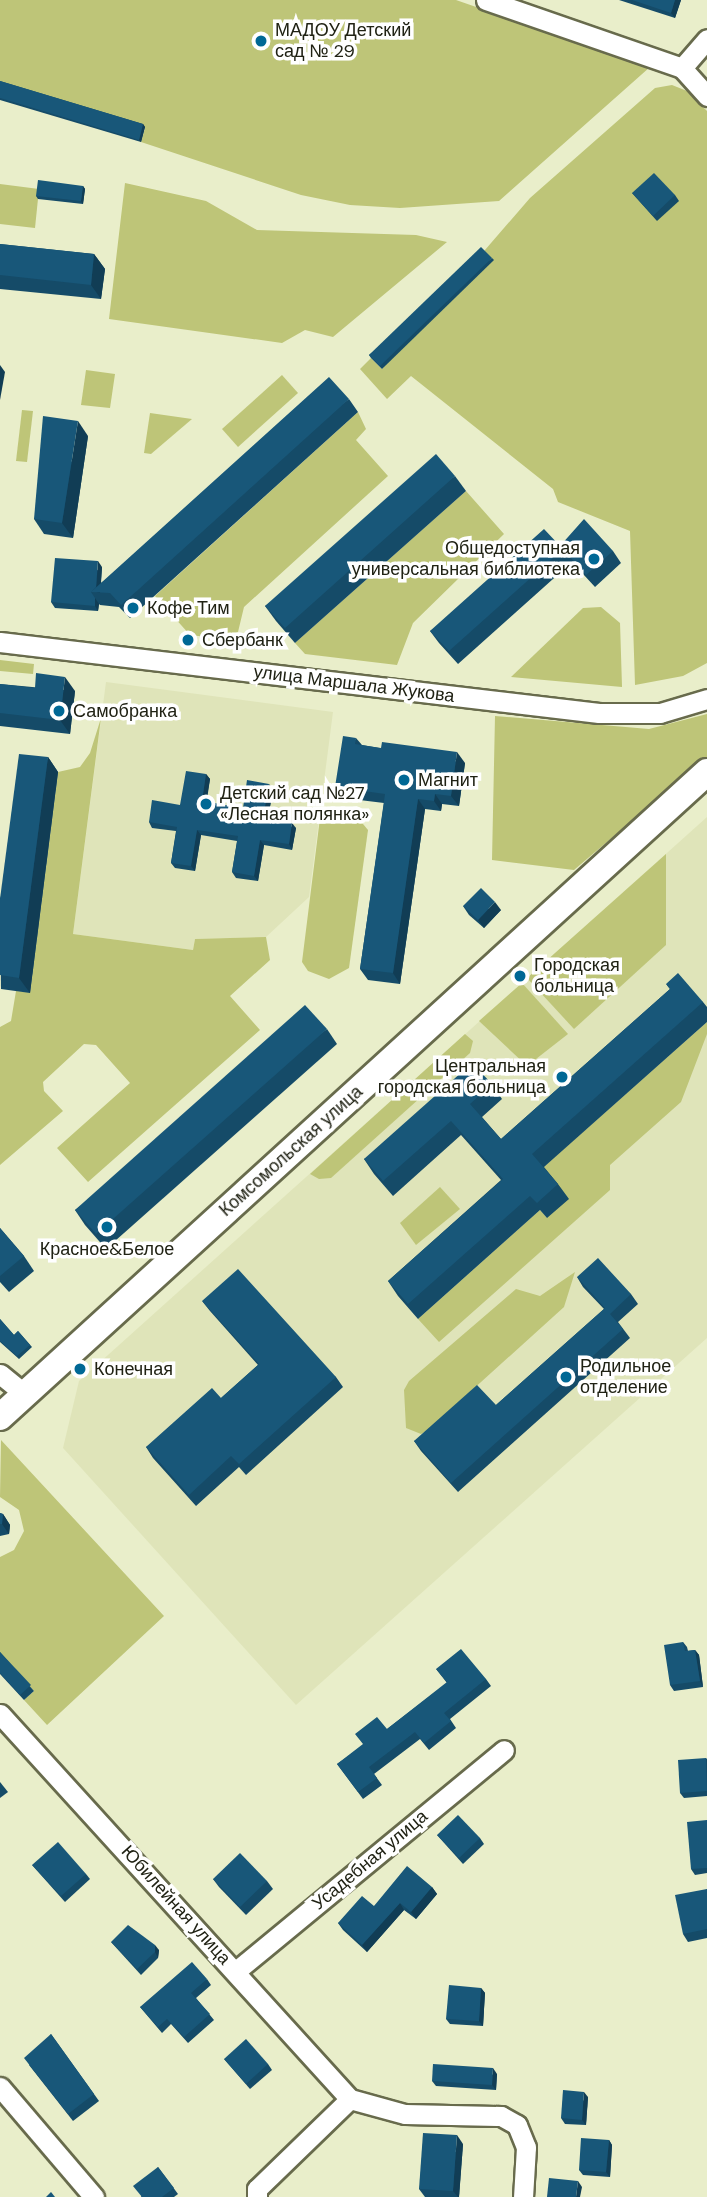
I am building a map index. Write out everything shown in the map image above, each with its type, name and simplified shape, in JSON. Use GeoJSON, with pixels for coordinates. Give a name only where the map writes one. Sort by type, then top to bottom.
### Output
{"type":"FeatureCollection","features":[{"type":"Feature","properties":{"kind":"street"},"geometry":{"type":"LineString","coordinates":[[486,0],[682,68],[707,96]]}},
{"type":"Feature","properties":{"kind":"street"},"geometry":{"type":"LineString","coordinates":[[682,68],[707,39]]}},
{"type":"Feature","properties":{"kind":"street","name":"улица Маршала Жукова"},"geometry":{"type":"LineString","coordinates":[[0,642],[599,713],[660,713],[707,699]]}},
{"type":"Feature","properties":{"kind":"street","name":"Комсомольская улица"},"geometry":{"type":"LineString","coordinates":[[0,1416],[707,772]]}},
{"type":"Feature","properties":{"kind":"street"},"geometry":{"type":"LineString","coordinates":[[0,1374],[25,1394]]}},
{"type":"Feature","properties":{"kind":"street","name":"Юбилейная улица"},"geometry":{"type":"LineString","coordinates":[[0,1714],[350,2099]]}},
{"type":"Feature","properties":{"kind":"street","name":"Усадебная улица"},"geometry":{"type":"LineString","coordinates":[[236,1971],[504,1749]]}},
{"type":"Feature","properties":{"kind":"street"},"geometry":{"type":"LineString","coordinates":[[0,2087],[94,2197]]}},
{"type":"Feature","properties":{"kind":"street"},"geometry":{"type":"LineString","coordinates":[[257,2197],[257,2189],[350,2099],[405,2114],[501,2116],[517,2125],[526,2147],[523,2197]]}},
{"type":"Feature","properties":{"kind":"shaded area","name":"Детский сад №27 «Лесная полянка»"},"geometry":{"type":"Polygon","coordinates":[[[106,682],[333,712],[309,897],[266,937],[195,939],[193,950],[73,934],[106,682]]]}},
{"type":"Feature","properties":{"kind":"shaded area","name":"Центральная городская больница"},"geometry":{"type":"Polygon","coordinates":[[[707,817],[707,1338],[296,1705],[63,1448],[79,1381],[707,817]]]}},
{"type":"Feature","properties":{"kind":"green space"},"geometry":{"type":"Polygon","coordinates":[[[0,0],[456,0],[650,67],[499,201],[400,208],[350,205],[301,195],[141,142],[145,128],[0,83],[0,0]]]}},
{"type":"Feature","properties":{"kind":"green space"},"geometry":{"type":"Polygon","coordinates":[[[672,85],[687,91],[707,111],[707,663],[683,676],[635,685],[630,531],[558,502],[553,489],[411,376],[387,399],[360,369],[371,358],[382,369],[530,198],[655,88],[672,85]]]}},
{"type":"Feature","properties":{"kind":"green space"},"geometry":{"type":"Polygon","coordinates":[[[125,183],[206,201],[257,230],[416,235],[447,242],[333,337],[305,330],[282,343],[109,319],[125,183]]]}},
{"type":"Feature","properties":{"kind":"green space"},"geometry":{"type":"Polygon","coordinates":[[[0,184],[39,189],[35,228],[0,224],[0,184]]]}},
{"type":"Feature","properties":{"kind":"green space"},"geometry":{"type":"Polygon","coordinates":[[[86,370],[115,374],[110,408],[81,405],[86,370]]]}},
{"type":"Feature","properties":{"kind":"green space"},"geometry":{"type":"Polygon","coordinates":[[[282,375],[298,393],[238,447],[222,429],[282,375]]]}},
{"type":"Feature","properties":{"kind":"green space"},"geometry":{"type":"Polygon","coordinates":[[[22,410],[33,411],[27,462],[16,461],[22,410]]]}},
{"type":"Feature","properties":{"kind":"green space"},"geometry":{"type":"Polygon","coordinates":[[[358,412],[366,429],[356,440],[388,476],[244,607],[238,632],[223,639],[190,635],[155,596],[358,412]]]}},
{"type":"Feature","properties":{"kind":"green space"},"geometry":{"type":"Polygon","coordinates":[[[150,413],[192,419],[151,454],[144,453],[150,413]]]}},
{"type":"Feature","properties":{"kind":"green space"},"geometry":{"type":"Polygon","coordinates":[[[466,491],[504,534],[413,623],[397,665],[305,654],[295,643],[466,491]]]}},
{"type":"Feature","properties":{"kind":"green space"},"geometry":{"type":"Polygon","coordinates":[[[601,607],[620,623],[622,687],[511,677],[583,608],[601,607]]]}},
{"type":"Feature","properties":{"kind":"green space"},"geometry":{"type":"Polygon","coordinates":[[[0,660],[34,664],[33,674],[0,671],[0,660]]]}},
{"type":"Feature","properties":{"kind":"green space"},"geometry":{"type":"Polygon","coordinates":[[[707,714],[707,757],[574,870],[492,860],[495,716],[649,729],[707,714]]]}},
{"type":"Feature","properties":{"kind":"green space"},"geometry":{"type":"Polygon","coordinates":[[[101,718],[73,934],[193,950],[195,939],[266,937],[270,960],[230,996],[260,1030],[88,1182],[57,1148],[130,1083],[96,1045],[84,1044],[43,1082],[44,1091],[63,1111],[0,1165],[0,1027],[11,1021],[16,991],[30,992],[58,772],[80,767],[90,753],[101,718]]]}},
{"type":"Feature","properties":{"kind":"green space"},"geometry":{"type":"Polygon","coordinates":[[[320,818],[363,824],[368,830],[349,968],[329,979],[308,971],[302,962],[320,818]]]}},
{"type":"Feature","properties":{"kind":"green space"},"geometry":{"type":"Polygon","coordinates":[[[666,854],[666,945],[574,1029],[527,978],[666,854]]]}},
{"type":"Feature","properties":{"kind":"green space"},"geometry":{"type":"Polygon","coordinates":[[[522,983],[568,1034],[527,1066],[479,1021],[522,983]]]}},
{"type":"Feature","properties":{"kind":"green space"},"geometry":{"type":"Polygon","coordinates":[[[707,1022],[707,1034],[681,1102],[610,1165],[610,1190],[439,1342],[418,1319],[540,1210],[547,1218],[538,1172],[707,1022]]]}},
{"type":"Feature","properties":{"kind":"green space"},"geometry":{"type":"Polygon","coordinates":[[[465,1034],[473,1041],[470,1053],[331,1178],[319,1179],[310,1174],[465,1034]]]}},
{"type":"Feature","properties":{"kind":"green space"},"geometry":{"type":"Polygon","coordinates":[[[440,1187],[460,1209],[416,1245],[400,1223],[440,1187]]]}},
{"type":"Feature","properties":{"kind":"green space"},"geometry":{"type":"Polygon","coordinates":[[[575,1272],[564,1307],[428,1430],[421,1434],[406,1428],[404,1390],[409,1381],[516,1289],[540,1296],[575,1272]]]}},
{"type":"Feature","properties":{"kind":"green space"},"geometry":{"type":"Polygon","coordinates":[[[1,1440],[164,1616],[47,1725],[24,1700],[34,1691],[0,1654],[0,1557],[14,1550],[24,1531],[19,1510],[0,1497],[1,1440]]]}},
{"type":"Feature","properties":{"kind":"building"},"geometry":{"type":"Polygon","coordinates":[[[632,0],[675,0],[671,13],[632,0]]]}},
{"type":"Feature","properties":{"kind":"building"},"geometry":{"type":"Polygon","coordinates":[[[0,81],[143,124],[139,140],[0,98],[0,81]]]}},
{"type":"Feature","properties":{"kind":"building"},"geometry":{"type":"Polygon","coordinates":[[[654,173],[675,195],[653,216],[632,193],[654,173]]]}},
{"type":"Feature","properties":{"kind":"building"},"geometry":{"type":"Polygon","coordinates":[[[38,180],[83,186],[81,201],[36,196],[38,180]]]}},
{"type":"Feature","properties":{"kind":"building"},"geometry":{"type":"Polygon","coordinates":[[[0,244],[94,254],[91,285],[0,275],[0,244]]]}},
{"type":"Feature","properties":{"kind":"building"},"geometry":{"type":"Polygon","coordinates":[[[481,247],[492,258],[380,366],[369,355],[481,247]]]}},
{"type":"Feature","properties":{"kind":"building"},"geometry":{"type":"Polygon","coordinates":[[[329,377],[349,399],[139,589],[121,605],[110,593],[91,592],[329,377]]]}},
{"type":"Feature","properties":{"kind":"building"},"geometry":{"type":"Polygon","coordinates":[[[43,416],[78,421],[62,523],[34,519],[43,416]]]}},
{"type":"Feature","properties":{"kind":"building"},"geometry":{"type":"Polygon","coordinates":[[[436,454],[455,476],[285,628],[265,606],[436,454]]]}},
{"type":"Feature","properties":{"kind":"building"},"geometry":{"type":"Polygon","coordinates":[[[584,519],[613,551],[586,575],[563,549],[449,651],[430,631],[544,529],[560,546],[584,519]]]}},
{"type":"Feature","properties":{"kind":"building"},"geometry":{"type":"Polygon","coordinates":[[[55,558],[98,561],[96,587],[91,592],[95,598],[95,606],[51,602],[55,558]]]}},
{"type":"Feature","properties":{"kind":"building"},"geometry":{"type":"Polygon","coordinates":[[[36,673],[65,677],[60,720],[0,713],[0,684],[35,688],[36,673]]]}},
{"type":"Feature","properties":{"kind":"building"},"geometry":{"type":"Polygon","coordinates":[[[343,736],[356,738],[355,744],[381,748],[382,742],[457,752],[451,796],[435,794],[434,801],[418,799],[393,973],[360,969],[385,794],[335,787],[343,736]]]}},
{"type":"Feature","properties":{"kind":"building"},"geometry":{"type":"Polygon","coordinates":[[[19,754],[48,757],[19,978],[0,975],[0,899],[19,754]]]}},
{"type":"Feature","properties":{"kind":"building"},"geometry":{"type":"Polygon","coordinates":[[[186,771],[206,774],[202,801],[243,808],[247,780],[269,784],[263,818],[292,823],[289,844],[260,840],[254,876],[232,872],[238,836],[197,830],[191,866],[171,863],[177,827],[149,822],[152,800],[180,805],[186,771]]]}},
{"type":"Feature","properties":{"kind":"building"},"geometry":{"type":"Polygon","coordinates":[[[481,888],[495,902],[478,920],[463,906],[481,888]]]}},
{"type":"Feature","properties":{"kind":"building"},"geometry":{"type":"Polygon","coordinates":[[[678,973],[703,1002],[532,1154],[558,1184],[537,1203],[530,1196],[408,1304],[388,1281],[503,1179],[451,1121],[383,1181],[364,1159],[472,1063],[492,1084],[470,1104],[501,1139],[670,989],[666,984],[678,973]]]}},
{"type":"Feature","properties":{"kind":"building"},"geometry":{"type":"Polygon","coordinates":[[[305,1005],[327,1029],[96,1234],[75,1210],[305,1005]]]}},
{"type":"Feature","properties":{"kind":"building"},"geometry":{"type":"Polygon","coordinates":[[[0,1228],[24,1256],[0,1276],[0,1228]]]}},
{"type":"Feature","properties":{"kind":"building"},"geometry":{"type":"Polygon","coordinates":[[[598,1258],[631,1294],[610,1314],[623,1329],[451,1483],[414,1441],[477,1385],[496,1405],[605,1308],[577,1277],[598,1258]]]}},
{"type":"Feature","properties":{"kind":"building"},"geometry":{"type":"Polygon","coordinates":[[[238,1269],[336,1377],[239,1464],[231,1456],[189,1495],[146,1447],[212,1388],[221,1398],[259,1364],[202,1301],[238,1269]]]}},
{"type":"Feature","properties":{"kind":"building"},"geometry":{"type":"Polygon","coordinates":[[[0,1319],[14,1335],[18,1331],[30,1345],[17,1356],[0,1341],[0,1319]]]}},
{"type":"Feature","properties":{"kind":"building"},"geometry":{"type":"Polygon","coordinates":[[[683,1642],[685,1651],[695,1650],[700,1681],[670,1685],[664,1645],[683,1642]]]}},
{"type":"Feature","properties":{"kind":"building"},"geometry":{"type":"Polygon","coordinates":[[[461,1649],[486,1679],[444,1713],[451,1721],[424,1743],[415,1732],[369,1767],[377,1778],[358,1792],[337,1764],[363,1744],[355,1734],[377,1717],[387,1729],[447,1682],[436,1669],[461,1649]]]}},
{"type":"Feature","properties":{"kind":"building"},"geometry":{"type":"Polygon","coordinates":[[[0,1652],[31,1685],[20,1695],[0,1673],[0,1652]]]}},
{"type":"Feature","properties":{"kind":"building"},"geometry":{"type":"Polygon","coordinates":[[[706,1758],[707,1791],[680,1793],[678,1760],[706,1758]]]}},
{"type":"Feature","properties":{"kind":"building"},"geometry":{"type":"Polygon","coordinates":[[[458,1815],[480,1838],[459,1858],[437,1835],[458,1815]]]}},
{"type":"Feature","properties":{"kind":"building"},"geometry":{"type":"Polygon","coordinates":[[[707,1820],[707,1868],[691,1869],[687,1822],[707,1820]]]}},
{"type":"Feature","properties":{"kind":"building"},"geometry":{"type":"Polygon","coordinates":[[[58,1842],[86,1874],[61,1896],[32,1865],[58,1842]]]}},
{"type":"Feature","properties":{"kind":"building"},"geometry":{"type":"Polygon","coordinates":[[[240,1853],[267,1881],[240,1907],[213,1879],[240,1853]]]}},
{"type":"Feature","properties":{"kind":"building"},"geometry":{"type":"Polygon","coordinates":[[[407,1866],[432,1887],[411,1912],[400,1903],[362,1945],[338,1923],[362,1896],[374,1906],[407,1866]]]}},
{"type":"Feature","properties":{"kind":"building"},"geometry":{"type":"Polygon","coordinates":[[[707,1889],[707,1929],[683,1934],[675,1895],[707,1889]]]}},
{"type":"Feature","properties":{"kind":"building"},"geometry":{"type":"Polygon","coordinates":[[[128,1925],[155,1945],[155,1952],[137,1969],[111,1942],[128,1925]]]}},
{"type":"Feature","properties":{"kind":"building"},"geometry":{"type":"Polygon","coordinates":[[[192,1962],[207,1979],[191,1993],[210,2014],[184,2037],[167,2019],[158,2027],[140,2007],[192,1962]]]}},
{"type":"Feature","properties":{"kind":"building"},"geometry":{"type":"Polygon","coordinates":[[[449,1985],[481,1988],[479,2021],[446,2019],[449,1985]]]}},
{"type":"Feature","properties":{"kind":"building"},"geometry":{"type":"Polygon","coordinates":[[[51,2034],[94,2094],[68,2114],[24,2058],[51,2034]]]}},
{"type":"Feature","properties":{"kind":"building"},"geometry":{"type":"Polygon","coordinates":[[[246,2039],[268,2064],[246,2084],[224,2059],[246,2039]]]}},
{"type":"Feature","properties":{"kind":"building"},"geometry":{"type":"Polygon","coordinates":[[[433,2064],[493,2068],[492,2085],[432,2081],[433,2064]]]}},
{"type":"Feature","properties":{"kind":"building"},"geometry":{"type":"Polygon","coordinates":[[[563,2090],[584,2092],[582,2120],[561,2118],[563,2090]]]}},
{"type":"Feature","properties":{"kind":"building"},"geometry":{"type":"Polygon","coordinates":[[[423,2133],[457,2135],[453,2191],[419,2189],[423,2133]]]}},
{"type":"Feature","properties":{"kind":"building"},"geometry":{"type":"Polygon","coordinates":[[[581,2138],[609,2140],[606,2172],[579,2170],[581,2138]]]}},
{"type":"Feature","properties":{"kind":"building"},"geometry":{"type":"Polygon","coordinates":[[[158,2167],[174,2188],[162,2197],[142,2197],[133,2186],[158,2167]]]}},
{"type":"Feature","properties":{"kind":"building"},"geometry":{"type":"Polygon","coordinates":[[[549,2178],[578,2181],[576,2197],[547,2197],[549,2178]]]}},
{"type":"Feature","properties":{"kind":"place","name":"МАДОУ Детский сад № 29"},"geometry":{"type":"Point","coordinates":[261,41]}},
{"type":"Feature","properties":{"kind":"place","name":"Общедоступная универсальная библиотека"},"geometry":{"type":"Point","coordinates":[594,559]}},
{"type":"Feature","properties":{"kind":"place","name":"Кофе Тим"},"geometry":{"type":"Point","coordinates":[133,608]}},
{"type":"Feature","properties":{"kind":"place","name":"Сбербанк"},"geometry":{"type":"Point","coordinates":[188,640]}},
{"type":"Feature","properties":{"kind":"place","name":"Самобранка"},"geometry":{"type":"Point","coordinates":[59,711]}},
{"type":"Feature","properties":{"kind":"place","name":"Магнит"},"geometry":{"type":"Point","coordinates":[404,780]}},
{"type":"Feature","properties":{"kind":"place","name":"Детский сад №27 «Лесная полянка»"},"geometry":{"type":"Point","coordinates":[206,804]}},
{"type":"Feature","properties":{"kind":"place","name":"Городская больница"},"geometry":{"type":"Point","coordinates":[520,976]}},
{"type":"Feature","properties":{"kind":"place","name":"Центральная городская больница"},"geometry":{"type":"Point","coordinates":[562,1077]}},
{"type":"Feature","properties":{"kind":"place","name":"Красное&Белое"},"geometry":{"type":"Point","coordinates":[107,1227]}},
{"type":"Feature","properties":{"kind":"place","name":"Конечная"},"geometry":{"type":"Point","coordinates":[80,1369]}},
{"type":"Feature","properties":{"kind":"place","name":"Родильное отделение"},"geometry":{"type":"Point","coordinates":[566,1377]}}]}
